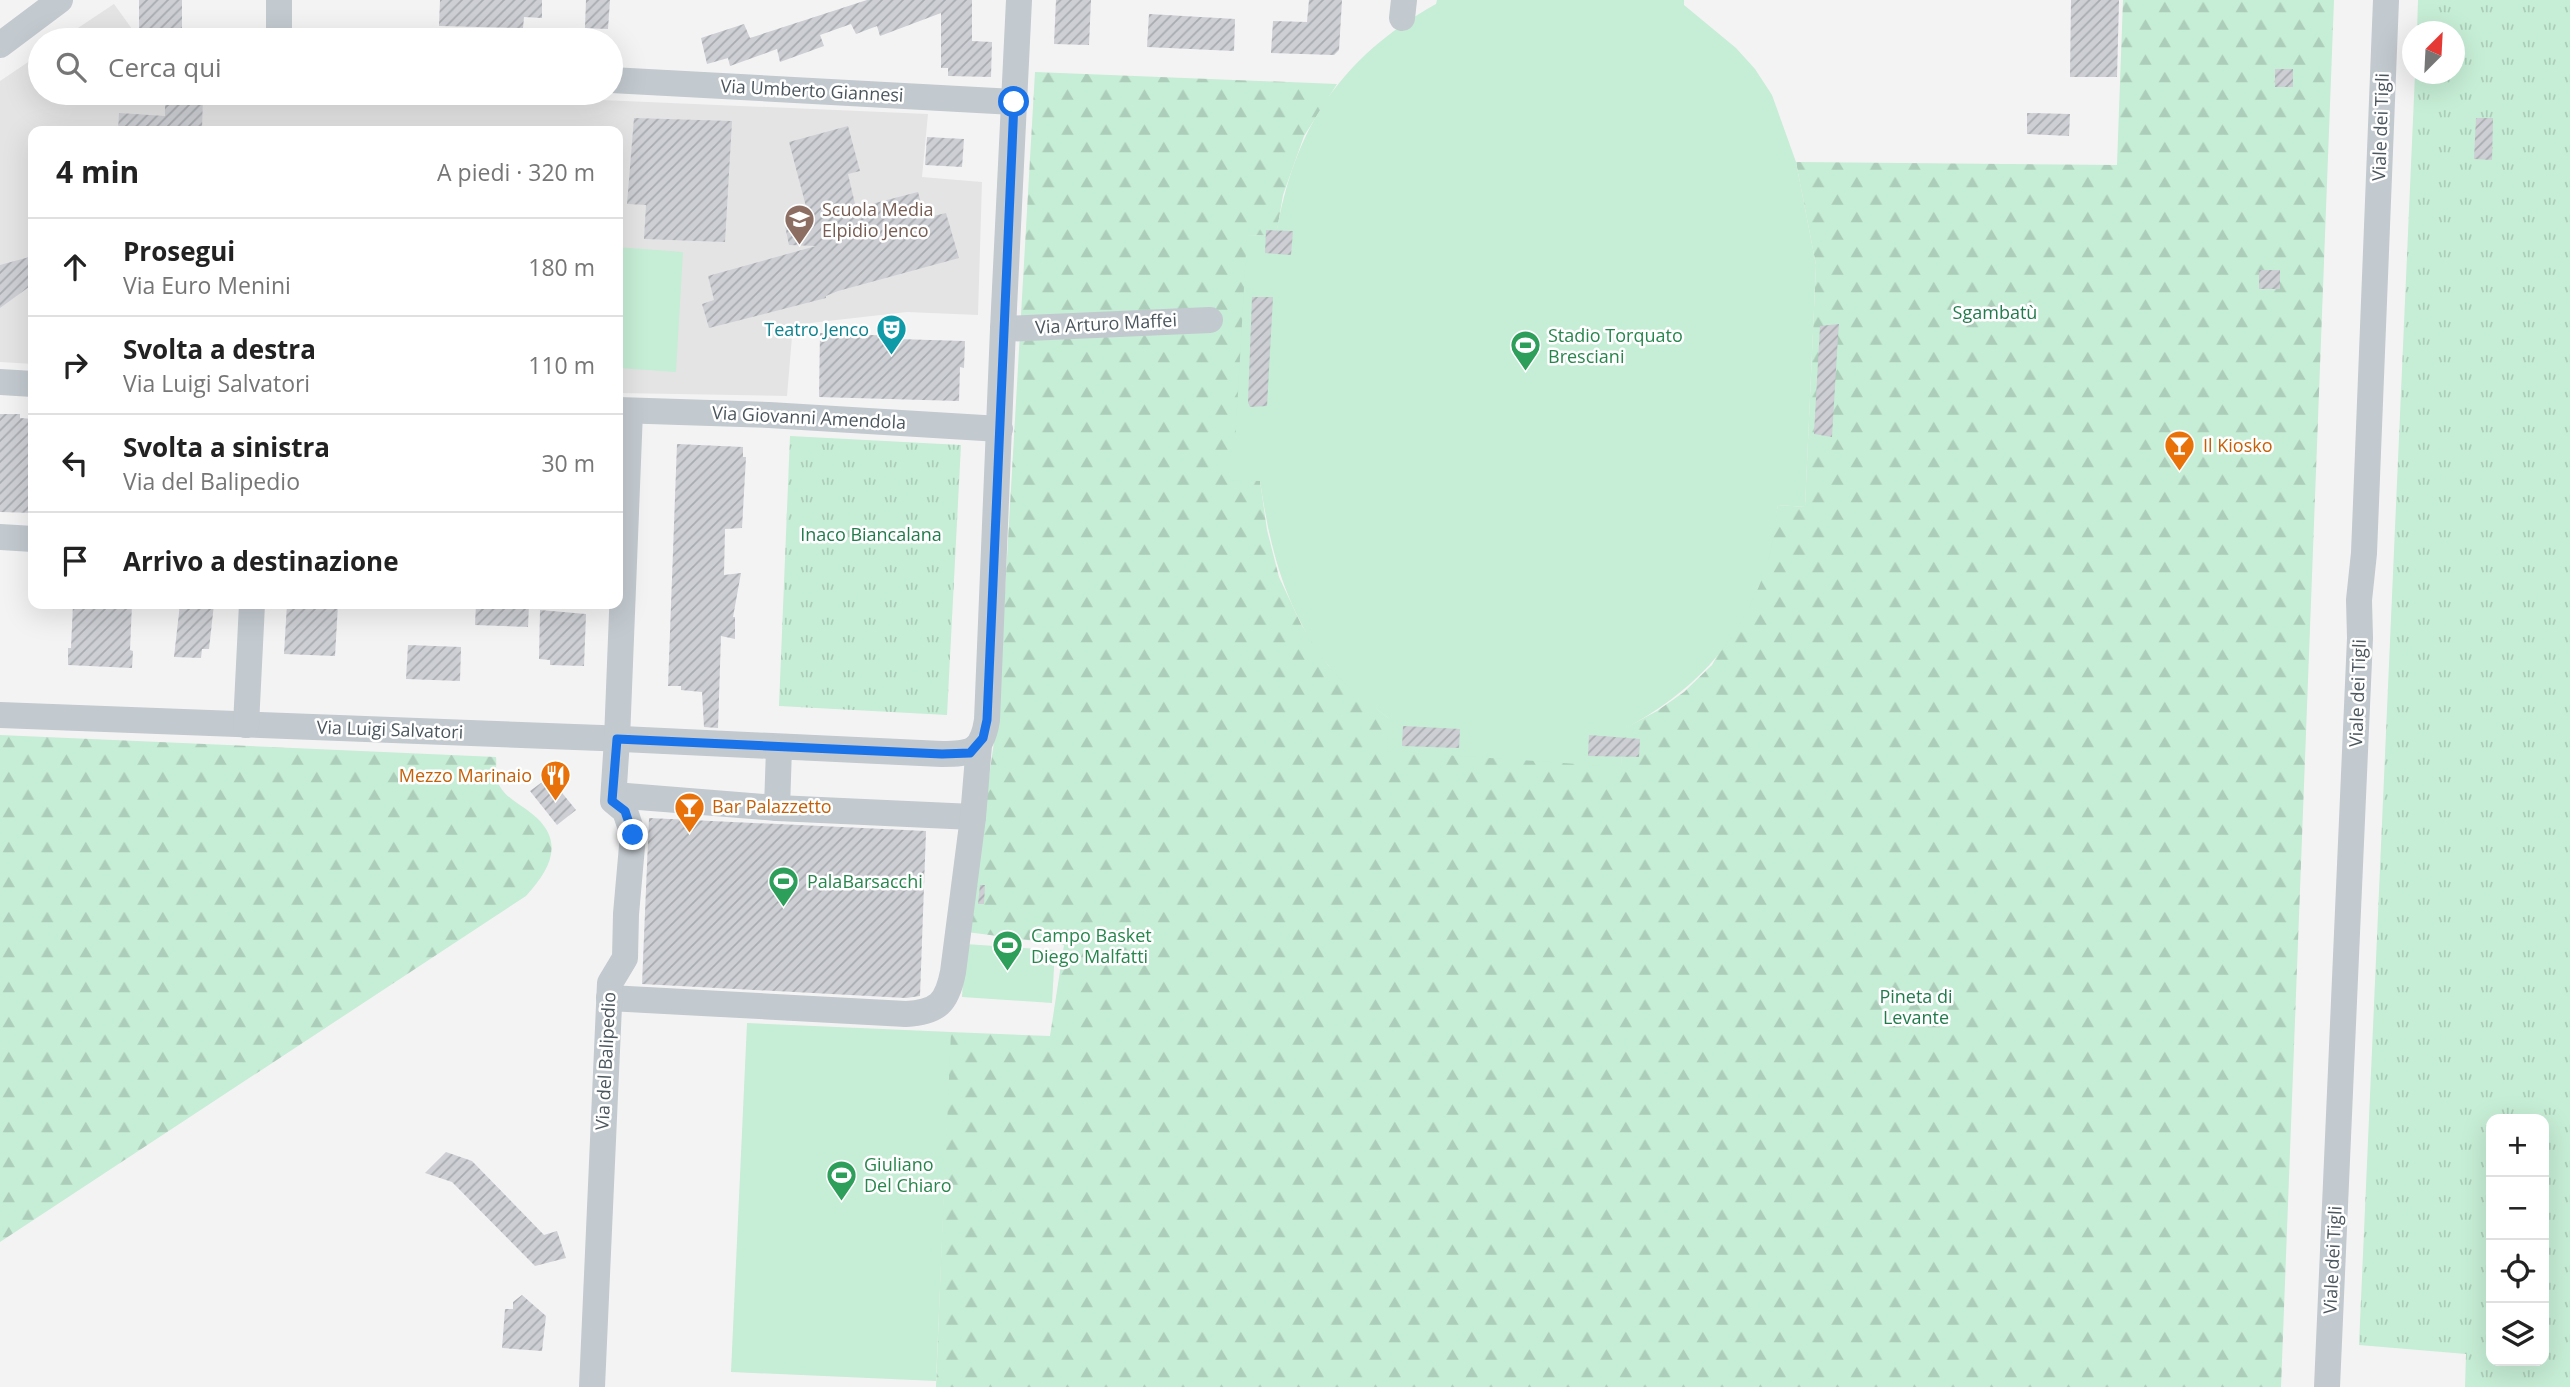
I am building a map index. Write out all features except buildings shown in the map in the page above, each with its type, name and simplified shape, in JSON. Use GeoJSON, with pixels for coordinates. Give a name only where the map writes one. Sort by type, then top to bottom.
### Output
{"type":"FeatureCollection","features":[{"type":"Feature","properties":{"kind":"street"},"geometry":{"type":"LineString","coordinates":[[0,45],[60,0]]}},
{"type":"Feature","properties":{"kind":"street"},"geometry":{"type":"LineString","coordinates":[[279,0],[279,28]]}},
{"type":"Feature","properties":{"kind":"street"},"geometry":{"type":"LineString","coordinates":[[609,998],[906,1014],[930,1010],[947,997],[973,817],[979,745],[986,732],[987,720],[1019,0]]}},
{"type":"Feature","properties":{"kind":"street","name":"Viale dei Tigli"},"geometry":{"type":"LineString","coordinates":[[2327,1387],[2386,0]]}},
{"type":"Feature","properties":{"kind":"street","name":"Via Umberto Giannesi"},"geometry":{"type":"LineString","coordinates":[[623,81],[1014,102]]}},
{"type":"Feature","properties":{"kind":"street","name":"Via Arturo Maffei"},"geometry":{"type":"LineString","coordinates":[[1003,329],[1209,320]]}},
{"type":"Feature","properties":{"kind":"street"},"geometry":{"type":"LineString","coordinates":[[0,382],[28,384]]}},
{"type":"Feature","properties":{"kind":"street"},"geometry":{"type":"LineString","coordinates":[[623,463],[624,411]]}},
{"type":"Feature","properties":{"kind":"street","name":"Via Giovanni Amendola"},"geometry":{"type":"LineString","coordinates":[[624,411],[769,415],[1000,429]]}},
{"type":"Feature","properties":{"kind":"street"},"geometry":{"type":"LineString","coordinates":[[0,537],[28,539]]}},
{"type":"Feature","properties":{"kind":"street"},"geometry":{"type":"LineString","coordinates":[[246,725],[252,609]]}},
{"type":"Feature","properties":{"kind":"street"},"geometry":{"type":"LineString","coordinates":[[620,609],[614,795],[778,808],[973,817]]}},
{"type":"Feature","properties":{"kind":"street","name":"Via Luigi Salvatori"},"geometry":{"type":"LineString","coordinates":[[0,715],[942,754],[970,753],[979,745]]}},
{"type":"Feature","properties":{"kind":"street"},"geometry":{"type":"LineString","coordinates":[[778,808],[779,748]]}},
{"type":"Feature","properties":{"kind":"street","name":"Via del Balipedio"},"geometry":{"type":"LineString","coordinates":[[592,1387],[610,983],[625,958],[633,835],[625,811],[612,801],[614,795]]}},
{"type":"Feature","properties":{"kind":"shaded area"},"geometry":{"type":"Polygon","coordinates":[[[114,4],[131,28],[78,28],[114,4]]]}},
{"type":"Feature","properties":{"kind":"shaded area","name":"Scuola Media Elpidio Jenco"},"geometry":{"type":"Polygon","coordinates":[[[28,62],[28,105],[623,105],[623,101],[928,114],[922,177],[982,182],[978,315],[907,312],[793,325],[787,396],[623,393],[623,126],[28,126],[28,364],[0,362],[0,81],[28,62]]]}},
{"type":"Feature","properties":{"kind":"green space","name":"Stadio Torquato Bresciani"},"geometry":{"type":"Polygon","coordinates":[[[1437,0],[1684,0],[1684,5],[1736,48],[1755,69],[1772,95],[1796,162],[1816,265],[1805,507],[1778,505],[1767,566],[1739,625],[1725,646],[1690,684],[1623,730],[1621,767],[1387,751],[1388,718],[1334,673],[1313,644],[1290,600],[1269,531],[1260,481],[1233,480],[1247,235],[1276,236],[1284,197],[1309,129],[1348,73],[1373,48],[1402,25],[1436,4],[1437,0]]]}},
{"type":"Feature","properties":{"kind":"green space","name":"Pineta di Levante"},"geometry":{"type":"Polygon","coordinates":[[[2123,0],[2334,0],[2281,1387],[936,1387],[950,1032],[1050,1036],[1064,945],[967,932],[998,714],[1035,72],[1337,84],[1304,136],[1283,195],[1276,236],[1247,235],[1260,481],[1267,530],[1279,577],[1301,624],[1328,665],[1388,718],[1621,767],[1622,730],[1684,692],[1712,665],[1764,573],[1778,505],[1805,507],[1816,265],[1796,162],[2117,165],[2123,0]]]}},
{"type":"Feature","properties":{"kind":"green space"},"geometry":{"type":"Polygon","coordinates":[[[2418,0],[2570,0],[2570,1387],[2465,1387],[2466,1354],[2359,1345],[2415,84],[2465,84],[2465,21],[2417,21],[2418,0]]]}},
{"type":"Feature","properties":{"kind":"green space"},"geometry":{"type":"Polygon","coordinates":[[[623,247],[683,252],[676,372],[623,368],[623,247]]]}},
{"type":"Feature","properties":{"kind":"green space","name":"Inaco Biancalana"},"geometry":{"type":"Polygon","coordinates":[[[790,436],[961,445],[947,715],[779,706],[790,436]]]}},
{"type":"Feature","properties":{"kind":"green space"},"geometry":{"type":"Polygon","coordinates":[[[0,735],[496,757],[499,785],[506,795],[542,823],[551,844],[551,854],[548,865],[526,896],[0,1242],[0,735]]]}},
{"type":"Feature","properties":{"kind":"green space","name":"Campo Basket Diego Malfatti"},"geometry":{"type":"Polygon","coordinates":[[[965,944],[1055,950],[1052,1003],[962,997],[965,944]]]}},
{"type":"Feature","properties":{"kind":"green space","name":"Giuliano Del Chiaro"},"geometry":{"type":"Polygon","coordinates":[[[747,1023],[951,1032],[936,1381],[731,1372],[747,1023]]]}},
{"type":"Feature","properties":{"kind":"place","name":"Scuola Media Elpidio Jenco"},"geometry":{"type":"Point","coordinates":[799,247]}},
{"type":"Feature","properties":{"kind":"place","name":"Teatro Jenco"},"geometry":{"type":"Point","coordinates":[892,357]}},
{"type":"Feature","properties":{"kind":"place","name":"Stadio Torquato Bresciani"},"geometry":{"type":"Point","coordinates":[1525,373]}},
{"type":"Feature","properties":{"kind":"place","name":"Il Kiosko"},"geometry":{"type":"Point","coordinates":[2180,473]}},
{"type":"Feature","properties":{"kind":"place","name":"Mezzo Marinaio"},"geometry":{"type":"Point","coordinates":[555,803]}},
{"type":"Feature","properties":{"kind":"place","name":"Bar Palazzetto"},"geometry":{"type":"Point","coordinates":[689,834]}},
{"type":"Feature","properties":{"kind":"place","name":"PalaBarsacchi"},"geometry":{"type":"Point","coordinates":[784,909]}},
{"type":"Feature","properties":{"kind":"place","name":"Campo Basket Diego Malfatti"},"geometry":{"type":"Point","coordinates":[1008,973]}},
{"type":"Feature","properties":{"kind":"place","name":"Giuliano Del Chiaro"},"geometry":{"type":"Point","coordinates":[841,1202]}},
{"type":"Feature","properties":{"kind":"route"},"geometry":{"type":"LineString","coordinates":[[633,835],[625,811],[612,801],[617,739],[965,754],[979,745],[983,738],[987,720],[1014,102]]}},
{"type":"Feature","properties":{"kind":"park label","name":"Sgambatù"},"geometry":{"type":"Point","coordinates":[1995,313]}}]}
